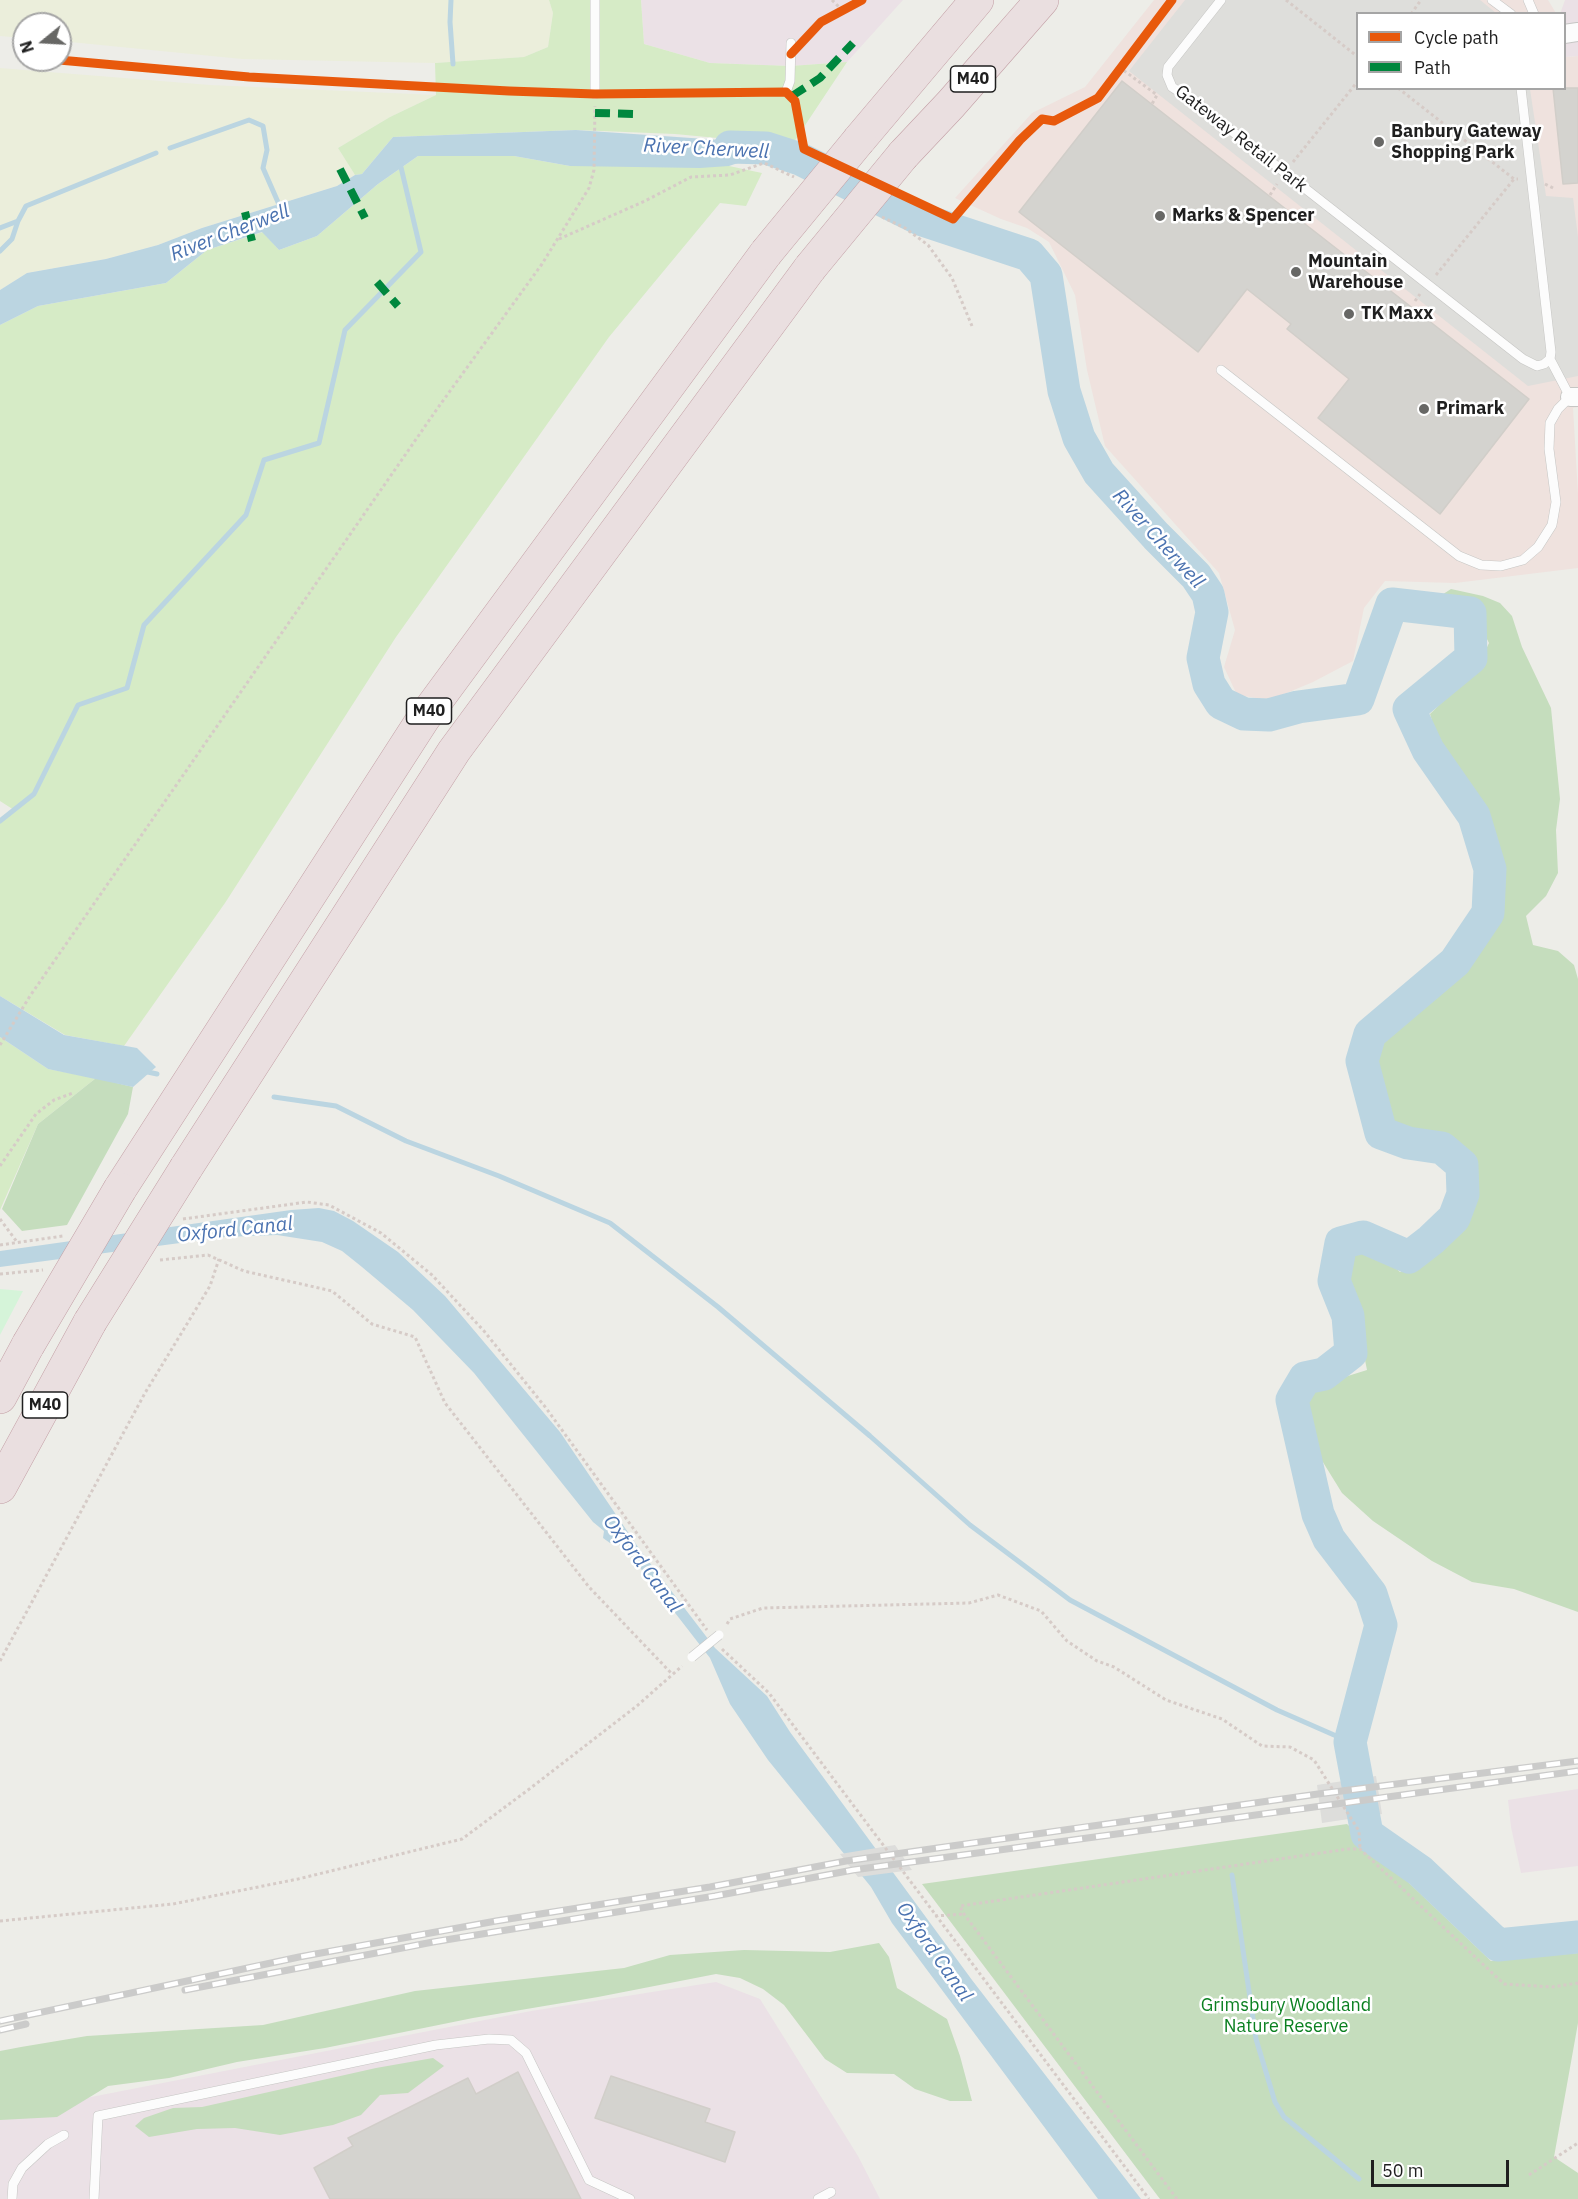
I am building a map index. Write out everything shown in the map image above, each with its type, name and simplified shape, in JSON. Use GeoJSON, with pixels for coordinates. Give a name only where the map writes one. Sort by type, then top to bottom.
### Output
{"type":"FeatureCollection","features":[{"type":"Feature","properties":{"kind":"highway","name":"M40"},"geometry":{"type":"LineString","coordinates":[[0,1397],[120,1189],[423,719],[766,253],[977,0]]}},
{"type":"Feature","properties":{"kind":"highway","name":"M40"},"geometry":{"type":"LineString","coordinates":[[951,104],[1042,0]]}},
{"type":"Feature","properties":{"kind":"highway","name":"M40"},"geometry":{"type":"LineString","coordinates":[[0,1487],[90,1322],[186,1168],[454,751],[810,268],[903,155],[1056,0]]}},
{"type":"Feature","properties":{"kind":"lane"},"geometry":{"type":"LineString","coordinates":[[595,0],[595,94]]}},
{"type":"Feature","properties":{"kind":"lane","name":"Gateway Retail Park"},"geometry":{"type":"LineString","coordinates":[[1221,0],[1168,68],[1167,75],[1172,87],[1285,172],[1523,359],[1537,366],[1550,359]]}},
{"type":"Feature","properties":{"kind":"lane"},"geometry":{"type":"LineString","coordinates":[[1492,0],[1508,12]]}},
{"type":"Feature","properties":{"kind":"lane"},"geometry":{"type":"LineString","coordinates":[[786,92],[790,81],[791,43]]}},
{"type":"Feature","properties":{"kind":"lane"},"geometry":{"type":"LineString","coordinates":[[1221,370],[1459,556],[1481,566],[1501,566],[1522,560],[1538,547],[1552,525],[1556,502],[1549,449],[1550,423],[1558,409],[1574,397],[1550,359],[1521,90]]}},
{"type":"Feature","properties":{"kind":"lane"},"geometry":{"type":"LineString","coordinates":[[692,1657],[716,1636]]}},
{"type":"Feature","properties":{"kind":"lane"},"geometry":{"type":"LineString","coordinates":[[94,2199],[98,2116],[436,2045],[489,2039],[511,2040],[526,2053],[589,2180],[630,2199]]}},
{"type":"Feature","properties":{"kind":"lane"},"geometry":{"type":"LineString","coordinates":[[12,2199],[13,2184],[22,2168],[48,2144],[64,2135]]}},
{"type":"Feature","properties":{"kind":"lane"},"geometry":{"type":"LineString","coordinates":[[818,2199],[831,2192]]}},
{"type":"Feature","properties":{"kind":"path"},"geometry":{"type":"LineString","coordinates":[[832,0],[844,11]]}},
{"type":"Feature","properties":{"kind":"path"},"geometry":{"type":"LineString","coordinates":[[1286,0],[1356,55]]}},
{"type":"Feature","properties":{"kind":"path"},"geometry":{"type":"LineString","coordinates":[[1126,58],[1117,71],[1157,95],[1152,104]]}},
{"type":"Feature","properties":{"kind":"path"},"geometry":{"type":"LineString","coordinates":[[1269,195],[1356,83]]}},
{"type":"Feature","properties":{"kind":"path"},"geometry":{"type":"LineString","coordinates":[[1401,90],[1514,179],[1530,178],[1555,189]]}},
{"type":"Feature","properties":{"kind":"path"},"geometry":{"type":"LineString","coordinates":[[1,1043],[30,996],[437,409],[542,264],[589,188],[594,170],[595,94]]}},
{"type":"Feature","properties":{"kind":"path"},"geometry":{"type":"LineString","coordinates":[[1415,301],[1514,179]]}},
{"type":"Feature","properties":{"kind":"path"},"geometry":{"type":"LineString","coordinates":[[0,1166],[36,1114],[54,1100],[73,1093]]}},
{"type":"Feature","properties":{"kind":"path"},"geometry":{"type":"LineString","coordinates":[[182,1219],[307,1202],[329,1205],[350,1214],[381,1233],[432,1275],[484,1331],[546,1408],[716,1636],[724,1632],[730,1619],[763,1608],[969,1603],[998,1595],[1041,1611],[1067,1641],[1097,1661],[1114,1667],[1166,1700],[1222,1719],[1262,1746],[1290,1747],[1314,1760],[1359,1831],[1360,1849]]}},
{"type":"Feature","properties":{"kind":"path"},"geometry":{"type":"LineString","coordinates":[[0,1220],[18,1242]]}},
{"type":"Feature","properties":{"kind":"path"},"geometry":{"type":"LineString","coordinates":[[0,1245],[65,1236]]}},
{"type":"Feature","properties":{"kind":"path"},"geometry":{"type":"LineString","coordinates":[[151,1260],[208,1255],[244,1271],[332,1291],[372,1324],[415,1337],[445,1403],[589,1587],[672,1674]]}},
{"type":"Feature","properties":{"kind":"path"},"geometry":{"type":"LineString","coordinates":[[0,1661],[145,1393],[210,1286],[219,1259]]}},
{"type":"Feature","properties":{"kind":"path"},"geometry":{"type":"LineString","coordinates":[[0,1274],[47,1270]]}},
{"type":"Feature","properties":{"kind":"path"},"geometry":{"type":"LineString","coordinates":[[720,1647],[769,1693],[1149,2199]]}},
{"type":"Feature","properties":{"kind":"path"},"geometry":{"type":"LineString","coordinates":[[0,1921],[172,1904],[298,1879],[462,1839],[638,1705],[692,1657]]}},
{"type":"Feature","properties":{"kind":"path"},"geometry":{"type":"LineString","coordinates":[[1177,2199],[960,1906],[1360,1849],[1504,1984],[1552,1987],[1578,1983]]}},
{"type":"Feature","properties":{"kind":"path"},"geometry":{"type":"LineString","coordinates":[[935,1916],[964,1914]]}},
{"type":"Feature","properties":{"kind":"path"},"geometry":{"type":"LineString","coordinates":[[1528,2175],[1578,2143]]}},
{"type":"Feature","properties":{"kind":"shaded area"},"geometry":{"type":"Polygon","coordinates":[[[641,0],[903,0],[847,62],[790,66],[710,63],[644,44],[641,0]]]}},
{"type":"Feature","properties":{"kind":"shaded area"},"geometry":{"type":"Polygon","coordinates":[[[1154,0],[1548,0],[1555,12],[1356,12],[1356,90],[1566,90],[1566,57],[1578,56],[1578,407],[1573,408],[1578,494],[1578,568],[1455,583],[1385,581],[1364,608],[1353,661],[1313,682],[1270,700],[1237,695],[1224,667],[1235,630],[1219,573],[1105,446],[1087,370],[1075,295],[1049,242],[1027,228],[955,198],[1032,113],[1085,87],[1154,0]]]}},
{"type":"Feature","properties":{"kind":"shaded area","name":"Banbury Gateway Shopping Park"},"geometry":{"type":"Polygon","coordinates":[[[1185,0],[1480,0],[1495,12],[1356,12],[1356,90],[1530,90],[1546,196],[1573,198],[1578,237],[1578,376],[1528,386],[1129,71],[1185,0]]]}},
{"type":"Feature","properties":{"kind":"shaded area"},"geometry":{"type":"Polygon","coordinates":[[[1565,0],[1578,0],[1578,56],[1566,57],[1566,12],[1561,12],[1565,0]]]}},
{"type":"Feature","properties":{"kind":"shaded area"},"geometry":{"type":"Polygon","coordinates":[[[1578,1789],[1578,1866],[1521,1873],[1508,1800],[1578,1789]]]}},
{"type":"Feature","properties":{"kind":"shaded area"},"geometry":{"type":"Polygon","coordinates":[[[716,1982],[760,1999],[858,2156],[880,2199],[0,2199],[0,2103],[86,2098],[531,2011],[716,1982]]]}},
{"type":"Feature","properties":{"kind":"green space"},"geometry":{"type":"Polygon","coordinates":[[[0,0],[549,0],[553,13],[548,47],[524,57],[435,63],[242,59],[72,42],[72,12],[12,12],[12,37],[0,36],[0,0]]]}},
{"type":"Feature","properties":{"kind":"green space"},"geometry":{"type":"Polygon","coordinates":[[[549,0],[641,0],[644,44],[710,63],[790,66],[847,62],[792,145],[675,134],[576,130],[393,137],[362,174],[355,175],[338,148],[390,117],[436,95],[435,63],[524,57],[548,47],[553,13],[549,0]]]}},
{"type":"Feature","properties":{"kind":"green space"},"geometry":{"type":"Polygon","coordinates":[[[0,68],[12,69],[12,72],[49,72],[210,85],[436,95],[390,117],[338,148],[355,175],[337,186],[202,228],[158,245],[106,259],[27,273],[0,290],[0,68]]]}},
{"type":"Feature","properties":{"kind":"green space"},"geometry":{"type":"Polygon","coordinates":[[[418,156],[514,156],[570,166],[729,166],[762,173],[746,206],[720,203],[609,337],[396,637],[225,903],[124,1046],[65,1035],[0,996],[0,821],[14,810],[0,801],[0,325],[38,306],[166,283],[207,250],[263,232],[279,250],[317,236],[378,184],[418,156]]]}},
{"type":"Feature","properties":{"kind":"green space"},"geometry":{"type":"Polygon","coordinates":[[[1451,589],[1483,596],[1500,603],[1512,616],[1522,647],[1551,708],[1560,799],[1556,830],[1558,873],[1546,896],[1526,916],[1533,945],[1558,951],[1574,965],[1578,979],[1578,1612],[1514,1589],[1472,1582],[1432,1561],[1373,1521],[1342,1493],[1321,1459],[1306,1396],[1335,1380],[1367,1370],[1355,1310],[1342,1278],[1345,1264],[1363,1245],[1376,1251],[1400,1272],[1414,1265],[1451,1231],[1468,1198],[1471,1173],[1463,1159],[1433,1139],[1389,1127],[1379,1109],[1381,1090],[1377,1058],[1385,1033],[1424,1008],[1469,966],[1492,914],[1497,856],[1486,823],[1463,778],[1449,763],[1438,741],[1430,714],[1477,668],[1489,643],[1470,606],[1437,598],[1451,589]]]}},
{"type":"Feature","properties":{"kind":"green space"},"geometry":{"type":"Polygon","coordinates":[[[0,1037],[48,1069],[96,1078],[38,1124],[0,1210],[0,1037]]]}},
{"type":"Feature","properties":{"kind":"green space"},"geometry":{"type":"Polygon","coordinates":[[[96,1078],[133,1087],[128,1114],[67,1225],[22,1231],[2,1209],[38,1124],[96,1078]]]}},
{"type":"Feature","properties":{"kind":"green space"},"geometry":{"type":"Polygon","coordinates":[[[0,1289],[23,1291],[0,1335],[0,1289]]]}},
{"type":"Feature","properties":{"kind":"green space","name":"Grimsbury Woodland Nature Reserve"},"geometry":{"type":"Polygon","coordinates":[[[1347,1824],[1491,1961],[1578,1953],[1578,2023],[1554,2157],[1578,2173],[1578,2199],[1160,2199],[922,1884],[1347,1824]]]}},
{"type":"Feature","properties":{"kind":"green space"},"geometry":{"type":"Polygon","coordinates":[[[879,1943],[889,1957],[897,1988],[947,2019],[972,2101],[950,2101],[915,2089],[894,2074],[847,2073],[825,2059],[784,2005],[763,1989],[740,1978],[716,1974],[473,2018],[325,2048],[237,2062],[169,2078],[108,2086],[57,2117],[0,2120],[0,2051],[87,2036],[263,2025],[415,1991],[624,1968],[670,1955],[744,1950],[830,1952],[879,1943]]]}},
{"type":"Feature","properties":{"kind":"green space"},"geometry":{"type":"Polygon","coordinates":[[[433,2058],[444,2066],[408,2093],[380,2095],[361,2115],[333,2125],[280,2135],[235,2128],[197,2129],[149,2137],[135,2126],[144,2118],[173,2108],[202,2107],[376,2068],[433,2058]]]}},
{"type":"Feature","properties":{"kind":"water"},"geometry":{"type":"Polygon","coordinates":[[[576,130],[792,145],[729,166],[700,168],[570,166],[514,156],[418,156],[378,184],[317,236],[279,250],[262,232],[207,250],[166,283],[38,306],[0,325],[0,290],[27,273],[106,259],[158,245],[202,228],[337,186],[355,175],[362,174],[393,137],[576,130]]]}},
{"type":"Feature","properties":{"kind":"water"},"geometry":{"type":"Polygon","coordinates":[[[0,996],[64,1035],[137,1048],[156,1067],[133,1087],[48,1069],[0,1037],[0,996]]]}},
{"type":"Feature","properties":{"kind":"water","name":"Oxford Canal"},"geometry":{"type":"Polygon","coordinates":[[[319,1208],[334,1211],[353,1221],[398,1252],[445,1296],[560,1432],[640,1550],[715,1648],[767,1696],[790,1732],[972,1980],[1141,2199],[1098,2199],[892,1923],[871,1887],[768,1760],[730,1704],[710,1658],[631,1556],[617,1543],[610,1543],[603,1538],[604,1531],[593,1522],[474,1373],[413,1310],[362,1267],[342,1251],[322,1242],[277,1235],[225,1237],[0,1267],[0,1251],[319,1208]]]}},
{"type":"Feature","properties":{"kind":"pier"},"geometry":{"type":"Polygon","coordinates":[[[1376,1776],[1382,1814],[1322,1823],[1317,1785],[1376,1776]]]}},
{"type":"Feature","properties":{"kind":"pier"},"geometry":{"type":"Polygon","coordinates":[[[895,1845],[912,1870],[858,1877],[840,1854],[895,1845]]]}},
{"type":"Feature","properties":{"kind":"building"},"geometry":{"type":"Polygon","coordinates":[[[1122,81],[1529,399],[1440,514],[1318,418],[1349,379],[1287,329],[1291,324],[1247,289],[1198,352],[1019,212],[1122,81]]]}},
{"type":"Feature","properties":{"kind":"building"},"geometry":{"type":"Polygon","coordinates":[[[1578,88],[1578,183],[1563,184],[1553,90],[1578,88]]]}},
{"type":"Feature","properties":{"kind":"building"},"geometry":{"type":"Polygon","coordinates":[[[518,2072],[581,2199],[330,2199],[314,2168],[353,2146],[348,2138],[468,2078],[476,2094],[518,2072]]]}},
{"type":"Feature","properties":{"kind":"building"},"geometry":{"type":"Polygon","coordinates":[[[611,2076],[710,2109],[705,2122],[735,2132],[725,2162],[595,2118],[611,2076]]]}},
{"type":"Feature","properties":{"kind":"waterway"},"geometry":{"type":"LineString","coordinates":[[451,0],[453,64]]}},
{"type":"Feature","properties":{"kind":"waterway"},"geometry":{"type":"LineString","coordinates":[[170,148],[249,120],[263,126],[267,150],[263,168],[281,209]]}},
{"type":"Feature","properties":{"kind":"waterway","name":"River Cherwell"},"geometry":{"type":"LineString","coordinates":[[730,147],[766,148],[800,159],[920,219],[1029,255],[1046,275],[1064,391],[1079,438],[1099,473],[1196,576],[1208,594],[1212,612],[1203,658],[1209,684],[1221,703],[1244,714],[1269,715],[1298,707],[1358,699],[1392,604],[1470,613],[1471,658],[1409,709],[1428,750],[1474,816],[1490,869],[1488,913],[1455,962],[1370,1034],[1362,1061],[1381,1133],[1408,1143],[1442,1148],[1462,1165],[1463,1194],[1454,1218],[1409,1257],[1363,1237],[1341,1243],[1334,1281],[1348,1316],[1351,1353],[1324,1374],[1305,1378],[1292,1400],[1318,1514],[1329,1539],[1371,1594],[1381,1625],[1350,1742],[1367,1834],[1420,1871],[1498,1945],[1578,1937]]}},
{"type":"Feature","properties":{"kind":"waterway"},"geometry":{"type":"LineString","coordinates":[[0,228],[18,221],[26,206],[156,153]]}},
{"type":"Feature","properties":{"kind":"waterway"},"geometry":{"type":"LineString","coordinates":[[0,821],[34,794],[78,705],[127,688],[144,625],[246,515],[264,460],[319,443],[345,330],[421,252],[400,163]]}},
{"type":"Feature","properties":{"kind":"waterway"},"geometry":{"type":"LineString","coordinates":[[0,251],[12,239],[18,221]]}},
{"type":"Feature","properties":{"kind":"waterway"},"geometry":{"type":"LineString","coordinates":[[143,1071],[157,1074]]}},
{"type":"Feature","properties":{"kind":"waterway"},"geometry":{"type":"LineString","coordinates":[[274,1097],[336,1106],[406,1141],[499,1176],[610,1223],[718,1307],[870,1436],[970,1525],[1070,1600],[1277,1710],[1350,1742]]}},
{"type":"Feature","properties":{"kind":"waterway"},"geometry":{"type":"LineString","coordinates":[[1232,1875],[1256,2039],[1275,2102],[1284,2117],[1359,2179]]}},
{"type":"Feature","properties":{"kind":"railway"},"geometry":{"type":"LineString","coordinates":[[0,2021],[299,1957],[496,1921],[710,1887],[846,1861],[1318,1794],[1578,1761]]}},
{"type":"Feature","properties":{"kind":"railway"},"geometry":{"type":"LineString","coordinates":[[185,1990],[433,1942],[715,1896],[853,1870],[1578,1771]]}},
{"type":"Feature","properties":{"kind":"railway"},"geometry":{"type":"LineString","coordinates":[[0,2030],[26,2024]]}},
{"type":"Feature","properties":{"kind":"marked path"},"geometry":{"type":"LineString","coordinates":[[792,96],[820,78],[853,43]]}},
{"type":"Feature","properties":{"kind":"marked path"},"geometry":{"type":"LineString","coordinates":[[595,113],[636,114]]}},
{"type":"Feature","properties":{"kind":"marked path"},"geometry":{"type":"LineString","coordinates":[[340,169],[365,218]]}},
{"type":"Feature","properties":{"kind":"marked path"},"geometry":{"type":"LineString","coordinates":[[245,212],[252,241]]}},
{"type":"Feature","properties":{"kind":"marked path"},"geometry":{"type":"LineString","coordinates":[[377,282],[398,306]]}},
{"type":"Feature","properties":{"kind":"cycle path"},"geometry":{"type":"LineString","coordinates":[[791,54],[821,22],[862,0]]}},
{"type":"Feature","properties":{"kind":"cycle path"},"geometry":{"type":"LineString","coordinates":[[72,61],[249,77],[509,91],[595,94],[786,92],[795,101],[804,149],[953,219],[1020,140],[1042,119],[1054,121],[1098,98],[1172,0]]}},
{"type":"Feature","properties":{"kind":"place","name":"Banbury Gateway Shopping Park"},"geometry":{"type":"Point","coordinates":[1379,142]}},
{"type":"Feature","properties":{"kind":"place","name":"Marks & Spencer"},"geometry":{"type":"Point","coordinates":[1160,216]}},
{"type":"Feature","properties":{"kind":"place","name":"Mountain Warehouse"},"geometry":{"type":"Point","coordinates":[1296,272]}},
{"type":"Feature","properties":{"kind":"place","name":"TK Maxx"},"geometry":{"type":"Point","coordinates":[1349,314]}},
{"type":"Feature","properties":{"kind":"place","name":"Primark"},"geometry":{"type":"Point","coordinates":[1424,409]}}]}
